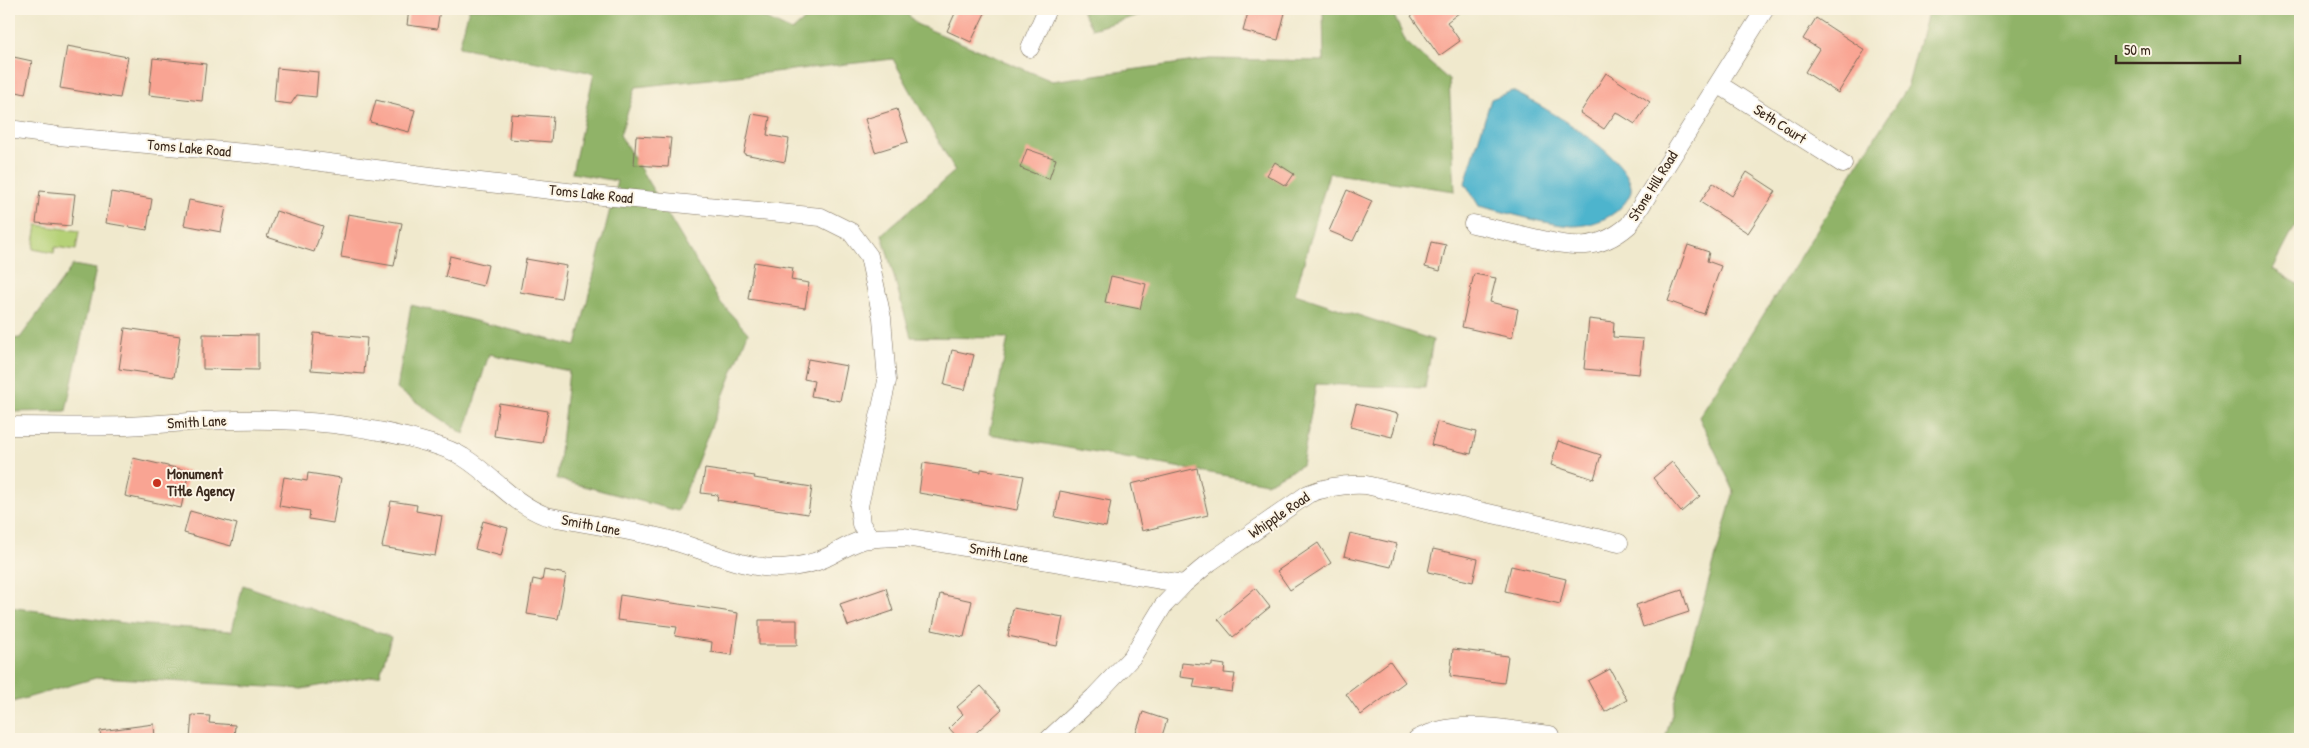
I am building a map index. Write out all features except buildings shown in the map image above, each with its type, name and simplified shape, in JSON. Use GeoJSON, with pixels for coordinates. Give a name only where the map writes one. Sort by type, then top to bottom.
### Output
{"type":"FeatureCollection","features":[{"type":"Feature","properties":{"kind":"street"},"geometry":{"type":"LineString","coordinates":[[1030,48],[1047,9]]}},
{"type":"Feature","properties":{"kind":"street","name":"Stone Hill Road"},"geometry":{"type":"LineString","coordinates":[[1474,224],[1564,245],[1583,246],[1601,243],[1616,236],[1629,225],[1765,9]]}},
{"type":"Feature","properties":{"kind":"street","name":"Seth Court"},"geometry":{"type":"LineString","coordinates":[[1718,84],[1842,164]]}},
{"type":"Feature","properties":{"kind":"street","name":"Toms Lake Road"},"geometry":{"type":"LineString","coordinates":[[9,129],[68,137],[267,155],[602,196],[821,217],[836,222],[852,232],[869,256],[882,318],[885,350],[885,390],[859,506],[861,524],[871,539]]}},
{"type":"Feature","properties":{"kind":"street","name":"Smith Lane"},"geometry":{"type":"LineString","coordinates":[[9,426],[128,426],[232,420],[282,420],[332,425],[403,437],[433,445],[462,456],[516,501],[530,510],[546,516],[666,540],[732,562],[773,567],[803,565],[871,539],[905,537],[1184,584]]}},
{"type":"Feature","properties":{"kind":"street","name":"Whipple Road"},"geometry":{"type":"LineString","coordinates":[[1049,739],[1094,697],[1132,657],[1163,606],[1184,584],[1210,562],[1308,494],[1326,487],[1345,484],[1366,485],[1619,542]]}},
{"type":"Feature","properties":{"kind":"street"},"geometry":{"type":"LineString","coordinates":[[1417,739],[1431,732],[1463,725],[1550,735]]}},
{"type":"Feature","properties":{"kind":"green space"},"geometry":{"type":"Polygon","coordinates":[[[469,9],[745,9],[792,31],[817,9],[904,9],[916,24],[1052,81],[1210,59],[1324,61],[1323,9],[1391,9],[1406,42],[1449,80],[1455,191],[1329,173],[1295,294],[1433,340],[1425,388],[1316,384],[1302,465],[1267,483],[989,434],[1008,338],[911,337],[882,234],[955,171],[893,59],[636,87],[620,135],[721,303],[748,333],[678,511],[557,479],[569,371],[489,354],[464,434],[397,389],[411,305],[576,346],[617,181],[572,173],[594,73],[459,47],[469,9]]]}},
{"type":"Feature","properties":{"kind":"green space"},"geometry":{"type":"Polygon","coordinates":[[[1081,9],[1160,9],[1092,29],[1081,9]]]}},
{"type":"Feature","properties":{"kind":"green space"},"geometry":{"type":"Polygon","coordinates":[[[1928,9],[2300,9],[2300,217],[2273,269],[2300,285],[2300,739],[1665,739],[1734,491],[1699,417],[1908,85],[1928,9]]]}},
{"type":"Feature","properties":{"kind":"green space"},"geometry":{"type":"Polygon","coordinates":[[[37,225],[79,231],[76,250],[55,247],[54,253],[33,249],[37,225]]]}},
{"type":"Feature","properties":{"kind":"green space"},"geometry":{"type":"Polygon","coordinates":[[[73,265],[96,269],[66,411],[9,412],[9,339],[20,338],[73,265]]]}},
{"type":"Feature","properties":{"kind":"green space"},"geometry":{"type":"Polygon","coordinates":[[[243,585],[391,637],[380,675],[302,689],[99,677],[9,703],[9,607],[132,624],[232,631],[243,585]]]}},
{"type":"Feature","properties":{"kind":"water"},"geometry":{"type":"Polygon","coordinates":[[[1512,91],[1561,118],[1615,160],[1626,174],[1631,187],[1631,192],[1623,205],[1611,215],[1599,221],[1573,226],[1539,221],[1479,206],[1465,183],[1491,99],[1512,91]]]}},
{"type":"Feature","properties":{"kind":"place","name":"Monument Title Agency"},"geometry":{"type":"Point","coordinates":[157,483]}}]}
